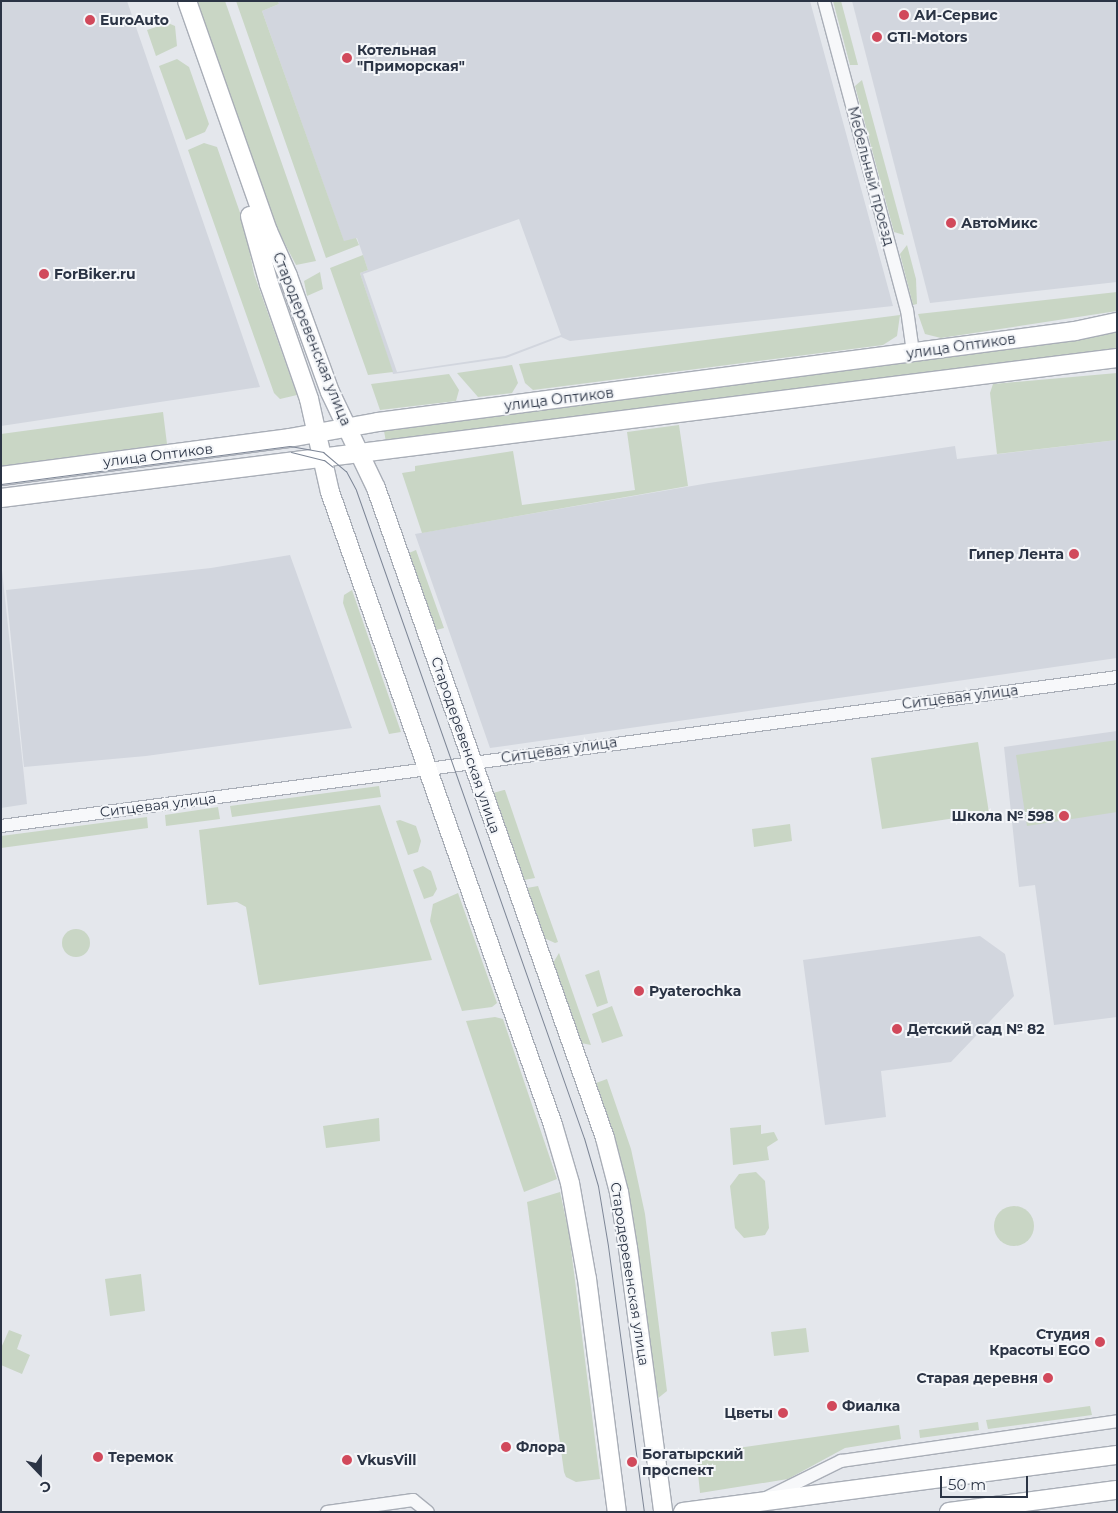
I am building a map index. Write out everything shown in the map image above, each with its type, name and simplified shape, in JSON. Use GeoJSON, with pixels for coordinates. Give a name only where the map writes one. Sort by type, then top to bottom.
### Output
{"type":"FeatureCollection","features":[{"type":"Feature","properties":{"kind":"street","name":"Стародеревенская улица"},"geometry":{"type":"LineString","coordinates":[[174,1],[257,235],[269,284],[310,399],[333,502],[553,1125],[573,1197],[617,1512]]}},
{"type":"Feature","properties":{"kind":"street","name":"Стародеревенская улица"},"geometry":{"type":"LineString","coordinates":[[187,1],[268,231],[347,428],[376,488],[605,1138],[619,1192],[663,1512]]}},
{"type":"Feature","properties":{"kind":"street","name":"Мебельный проезд"},"geometry":{"type":"LineString","coordinates":[[824,1],[906,310],[913,352]]}},
{"type":"Feature","properties":{"kind":"street","name":"улица Оптиков"},"geometry":{"type":"LineString","coordinates":[[1,476],[1075,331],[1117,322]]}},
{"type":"Feature","properties":{"kind":"street","name":"улица Оптиков"},"geometry":{"type":"LineString","coordinates":[[1,498],[1117,358]]}},
{"type":"Feature","properties":{"kind":"street","name":"Ситцевая улица"},"geometry":{"type":"LineString","coordinates":[[1,826],[1117,677]]}},
{"type":"Feature","properties":{"kind":"street"},"geometry":{"type":"LineString","coordinates":[[758,1502],[841,1461],[1117,1421]]}},
{"type":"Feature","properties":{"kind":"street"},"geometry":{"type":"LineString","coordinates":[[683,1512],[1117,1455]]}},
{"type":"Feature","properties":{"kind":"street"},"geometry":{"type":"LineString","coordinates":[[949,1512],[1117,1490]]}},
{"type":"Feature","properties":{"kind":"street"},"geometry":{"type":"LineString","coordinates":[[326,1512],[413,1500],[428,1512]]}},
{"type":"Feature","properties":{"kind":"shaded area"},"geometry":{"type":"Polygon","coordinates":[[[1,1],[127,1],[260,387],[1,426],[1,1]]]}},
{"type":"Feature","properties":{"kind":"shaded area"},"geometry":{"type":"Polygon","coordinates":[[[278,1],[810,1],[893,306],[570,341],[561,337],[506,358],[393,374],[360,273],[368,270],[357,238],[344,242],[262,11],[279,4],[278,1]],[[519,219],[363,274],[397,372],[505,356],[561,335],[519,219]]]}},
{"type":"Feature","properties":{"kind":"shaded area"},"geometry":{"type":"Polygon","coordinates":[[[852,1],[1117,1],[1117,282],[930,303],[852,1]]]}},
{"type":"Feature","properties":{"kind":"shaded area"},"geometry":{"type":"Polygon","coordinates":[[[1117,440],[1117,658],[490,748],[415,534],[709,483],[955,446],[957,459],[1117,440]]]}},
{"type":"Feature","properties":{"kind":"shaded area"},"geometry":{"type":"Polygon","coordinates":[[[290,555],[352,728],[146,756],[24,767],[6,590],[211,568],[290,555]]]}},
{"type":"Feature","properties":{"kind":"shaded area"},"geometry":{"type":"Polygon","coordinates":[[[1,561],[27,804],[1,808],[1,561]]]}},
{"type":"Feature","properties":{"kind":"shaded area","name":"Школа № 598"},"geometry":{"type":"Polygon","coordinates":[[[1117,731],[1117,1017],[1054,1025],[1035,885],[1019,887],[1004,747],[1117,731]]]}},
{"type":"Feature","properties":{"kind":"shaded area","name":"Детский сад № 82"},"geometry":{"type":"Polygon","coordinates":[[[980,936],[1005,954],[1014,996],[951,1062],[881,1071],[886,1117],[825,1125],[803,960],[980,936]]]}},
{"type":"Feature","properties":{"kind":"green space"},"geometry":{"type":"Polygon","coordinates":[[[194,1],[225,1],[316,261],[296,265],[270,215],[194,1]]]}},
{"type":"Feature","properties":{"kind":"green space"},"geometry":{"type":"Polygon","coordinates":[[[236,1],[278,1],[279,4],[262,11],[344,241],[356,238],[359,245],[326,258],[236,1]]]}},
{"type":"Feature","properties":{"kind":"green space"},"geometry":{"type":"Polygon","coordinates":[[[833,1],[841,1],[858,65],[850,65],[833,1]]]}},
{"type":"Feature","properties":{"kind":"green space"},"geometry":{"type":"Polygon","coordinates":[[[168,23],[175,26],[177,46],[156,56],[147,30],[168,23]]]}},
{"type":"Feature","properties":{"kind":"green space"},"geometry":{"type":"Polygon","coordinates":[[[177,59],[189,67],[209,124],[205,132],[186,140],[159,66],[177,59]]]}},
{"type":"Feature","properties":{"kind":"green space"},"geometry":{"type":"Polygon","coordinates":[[[862,80],[904,235],[894,232],[855,86],[862,80]]]}},
{"type":"Feature","properties":{"kind":"green space"},"geometry":{"type":"Polygon","coordinates":[[[204,143],[217,147],[244,224],[254,274],[297,395],[280,399],[274,393],[188,150],[204,143]]]}},
{"type":"Feature","properties":{"kind":"green space"},"geometry":{"type":"Polygon","coordinates":[[[907,245],[916,279],[917,304],[913,305],[900,254],[907,245]]]}},
{"type":"Feature","properties":{"kind":"green space"},"geometry":{"type":"Polygon","coordinates":[[[363,255],[368,270],[360,273],[393,372],[368,375],[330,268],[363,255]]]}},
{"type":"Feature","properties":{"kind":"green space"},"geometry":{"type":"Polygon","coordinates":[[[320,272],[323,289],[307,296],[304,281],[320,272]]]}},
{"type":"Feature","properties":{"kind":"green space"},"geometry":{"type":"Polygon","coordinates":[[[1117,292],[1117,311],[941,338],[925,334],[918,314],[1117,292]]]}},
{"type":"Feature","properties":{"kind":"green space"},"geometry":{"type":"Polygon","coordinates":[[[900,315],[897,336],[883,345],[533,390],[525,383],[519,364],[900,315]]]}},
{"type":"Feature","properties":{"kind":"green space"},"geometry":{"type":"Polygon","coordinates":[[[1117,332],[1117,349],[386,442],[384,431],[1117,332]]]}},
{"type":"Feature","properties":{"kind":"green space"},"geometry":{"type":"Polygon","coordinates":[[[512,365],[518,383],[512,393],[478,397],[457,373],[512,365]]]}},
{"type":"Feature","properties":{"kind":"green space"},"geometry":{"type":"Polygon","coordinates":[[[1117,373],[1117,440],[997,454],[990,393],[993,384],[1117,373]]]}},
{"type":"Feature","properties":{"kind":"green space"},"geometry":{"type":"Polygon","coordinates":[[[449,374],[459,390],[456,401],[380,410],[371,384],[449,374]]]}},
{"type":"Feature","properties":{"kind":"green space"},"geometry":{"type":"Polygon","coordinates":[[[163,412],[167,444],[1,466],[1,434],[163,412]]]}},
{"type":"Feature","properties":{"kind":"green space"},"geometry":{"type":"Polygon","coordinates":[[[679,425],[688,486],[422,533],[402,473],[415,471],[415,466],[513,451],[522,505],[635,490],[627,432],[679,425]]]}},
{"type":"Feature","properties":{"kind":"green space"},"geometry":{"type":"Polygon","coordinates":[[[416,550],[444,628],[436,630],[409,553],[416,550]]]}},
{"type":"Feature","properties":{"kind":"green space"},"geometry":{"type":"Polygon","coordinates":[[[352,590],[401,732],[389,734],[343,603],[344,595],[352,590]]]}},
{"type":"Feature","properties":{"kind":"green space"},"geometry":{"type":"Polygon","coordinates":[[[1117,740],[1117,812],[1027,826],[1016,755],[1117,740]]]}},
{"type":"Feature","properties":{"kind":"green space"},"geometry":{"type":"Polygon","coordinates":[[[978,742],[989,813],[882,829],[871,758],[978,742]]]}},
{"type":"Feature","properties":{"kind":"green space"},"geometry":{"type":"Polygon","coordinates":[[[379,786],[381,797],[232,817],[230,806],[379,786]]]}},
{"type":"Feature","properties":{"kind":"green space"},"geometry":{"type":"Polygon","coordinates":[[[505,790],[535,878],[524,880],[493,793],[505,790]]]}},
{"type":"Feature","properties":{"kind":"green space"},"geometry":{"type":"Polygon","coordinates":[[[380,805],[432,960],[259,985],[246,907],[237,902],[207,905],[199,830],[380,805]]]}},
{"type":"Feature","properties":{"kind":"green space"},"geometry":{"type":"Polygon","coordinates":[[[218,807],[220,819],[166,826],[165,815],[218,807]]]}},
{"type":"Feature","properties":{"kind":"green space"},"geometry":{"type":"Polygon","coordinates":[[[147,817],[148,828],[1,848],[1,836],[147,817]]]}},
{"type":"Feature","properties":{"kind":"green space"},"geometry":{"type":"Polygon","coordinates":[[[400,820],[416,826],[421,841],[418,852],[408,855],[396,821],[400,820]]]}},
{"type":"Feature","properties":{"kind":"green space"},"geometry":{"type":"Polygon","coordinates":[[[790,824],[792,841],[754,847],[752,829],[790,824]]]}},
{"type":"Feature","properties":{"kind":"green space"},"geometry":{"type":"Polygon","coordinates":[[[423,866],[431,871],[437,889],[433,896],[424,899],[413,870],[423,866]]]}},
{"type":"Feature","properties":{"kind":"green space"},"geometry":{"type":"Polygon","coordinates":[[[538,886],[558,942],[555,943],[544,938],[527,888],[538,886]]]}},
{"type":"Feature","properties":{"kind":"green space"},"geometry":{"type":"Polygon","coordinates":[[[458,893],[497,1003],[492,1007],[462,1011],[430,921],[433,904],[458,893]]]}},
{"type":"Feature","properties":{"kind":"green space"},"geometry":{"type":"Polygon","coordinates":[[[76,929],[86,933],[90,943],[86,953],[76,957],[66,953],[62,943],[66,933],[76,929]]]}},
{"type":"Feature","properties":{"kind":"green space"},"geometry":{"type":"Polygon","coordinates":[[[559,953],[591,1045],[581,1043],[553,963],[559,953]]]}},
{"type":"Feature","properties":{"kind":"green space"},"geometry":{"type":"Polygon","coordinates":[[[599,970],[608,1003],[597,1007],[585,975],[599,970]]]}},
{"type":"Feature","properties":{"kind":"green space"},"geometry":{"type":"Polygon","coordinates":[[[612,1006],[623,1036],[602,1043],[592,1014],[612,1006]]]}},
{"type":"Feature","properties":{"kind":"green space"},"geometry":{"type":"Polygon","coordinates":[[[495,1017],[503,1019],[557,1179],[524,1192],[466,1021],[495,1017]]]}},
{"type":"Feature","properties":{"kind":"green space"},"geometry":{"type":"Polygon","coordinates":[[[607,1079],[631,1149],[645,1214],[667,1391],[657,1399],[628,1191],[619,1152],[596,1083],[607,1079]]]}},
{"type":"Feature","properties":{"kind":"green space"},"geometry":{"type":"Polygon","coordinates":[[[379,1118],[380,1141],[326,1148],[323,1126],[379,1118]]]}},
{"type":"Feature","properties":{"kind":"green space"},"geometry":{"type":"Polygon","coordinates":[[[761,1125],[761,1134],[774,1132],[778,1140],[767,1147],[769,1160],[733,1165],[730,1128],[761,1125]]]}},
{"type":"Feature","properties":{"kind":"green space"},"geometry":{"type":"Polygon","coordinates":[[[756,1172],[765,1181],[769,1228],[765,1235],[744,1238],[735,1228],[730,1186],[739,1174],[756,1172]]]}},
{"type":"Feature","properties":{"kind":"green space"},"geometry":{"type":"Polygon","coordinates":[[[560,1192],[569,1233],[600,1479],[576,1482],[566,1477],[564,1472],[527,1202],[560,1192]]]}},
{"type":"Feature","properties":{"kind":"green space"},"geometry":{"type":"Polygon","coordinates":[[[1014,1206],[1028,1212],[1034,1226],[1028,1240],[1014,1246],[1000,1240],[994,1226],[1000,1212],[1014,1206]]]}},
{"type":"Feature","properties":{"kind":"green space"},"geometry":{"type":"Polygon","coordinates":[[[141,1274],[145,1311],[110,1316],[105,1279],[141,1274]]]}},
{"type":"Feature","properties":{"kind":"green space"},"geometry":{"type":"Polygon","coordinates":[[[806,1328],[809,1352],[774,1356],[771,1332],[806,1328]]]}},
{"type":"Feature","properties":{"kind":"green space"},"geometry":{"type":"Polygon","coordinates":[[[9,1330],[22,1335],[17,1349],[30,1355],[22,1374],[1,1365],[1,1348],[9,1330]]]}},
{"type":"Feature","properties":{"kind":"green space"},"geometry":{"type":"Polygon","coordinates":[[[1090,1406],[1092,1415],[988,1429],[986,1420],[1090,1406]]]}},
{"type":"Feature","properties":{"kind":"green space"},"geometry":{"type":"Polygon","coordinates":[[[978,1422],[979,1430],[920,1438],[919,1430],[978,1422]]]}},
{"type":"Feature","properties":{"kind":"green space"},"geometry":{"type":"Polygon","coordinates":[[[899,1425],[901,1439],[845,1448],[788,1479],[700,1493],[696,1454],[899,1425]]]}},
{"type":"Feature","properties":{"kind":"tram line"},"geometry":{"type":"LineString","coordinates":[[1,484],[290,446],[323,452],[346,471],[356,490],[584,1138],[598,1186],[608,1246],[644,1512]]}},
{"type":"Feature","properties":{"kind":"tram line"},"geometry":{"type":"LineString","coordinates":[[291,452],[324,460],[333,467]]}},
{"type":"Feature","properties":{"kind":"place","name":"АИ-Сервис"},"geometry":{"type":"Point","coordinates":[904,15]}},
{"type":"Feature","properties":{"kind":"place","name":"EuroAuto"},"geometry":{"type":"Point","coordinates":[90,20]}},
{"type":"Feature","properties":{"kind":"place","name":"GTI-Motors"},"geometry":{"type":"Point","coordinates":[877,37]}},
{"type":"Feature","properties":{"kind":"place","name":"Котельная \"Приморская\""},"geometry":{"type":"Point","coordinates":[347,58]}},
{"type":"Feature","properties":{"kind":"place","name":"АвтоМикс"},"geometry":{"type":"Point","coordinates":[951,223]}},
{"type":"Feature","properties":{"kind":"place","name":"ForBiker.ru"},"geometry":{"type":"Point","coordinates":[44,274]}},
{"type":"Feature","properties":{"kind":"place","name":"Гипер Лента"},"geometry":{"type":"Point","coordinates":[1074,554]}},
{"type":"Feature","properties":{"kind":"place","name":"Школа № 598"},"geometry":{"type":"Point","coordinates":[1064,816]}},
{"type":"Feature","properties":{"kind":"place","name":"Pyaterochka"},"geometry":{"type":"Point","coordinates":[639,991]}},
{"type":"Feature","properties":{"kind":"place","name":"Детский сад № 82"},"geometry":{"type":"Point","coordinates":[897,1029]}},
{"type":"Feature","properties":{"kind":"place","name":"Студия Красоты EGO"},"geometry":{"type":"Point","coordinates":[1100,1342]}},
{"type":"Feature","properties":{"kind":"place","name":"Старая деревня"},"geometry":{"type":"Point","coordinates":[1048,1378]}},
{"type":"Feature","properties":{"kind":"place","name":"Фиалка"},"geometry":{"type":"Point","coordinates":[832,1406]}},
{"type":"Feature","properties":{"kind":"place","name":"Цветы"},"geometry":{"type":"Point","coordinates":[783,1413]}},
{"type":"Feature","properties":{"kind":"place","name":"Флора"},"geometry":{"type":"Point","coordinates":[506,1447]}},
{"type":"Feature","properties":{"kind":"place","name":"Теремок"},"geometry":{"type":"Point","coordinates":[98,1457]}},
{"type":"Feature","properties":{"kind":"place","name":"VkusVill"},"geometry":{"type":"Point","coordinates":[347,1460]}},
{"type":"Feature","properties":{"kind":"place","name":"Богатырский проспект"},"geometry":{"type":"Point","coordinates":[632,1462]}}]}
